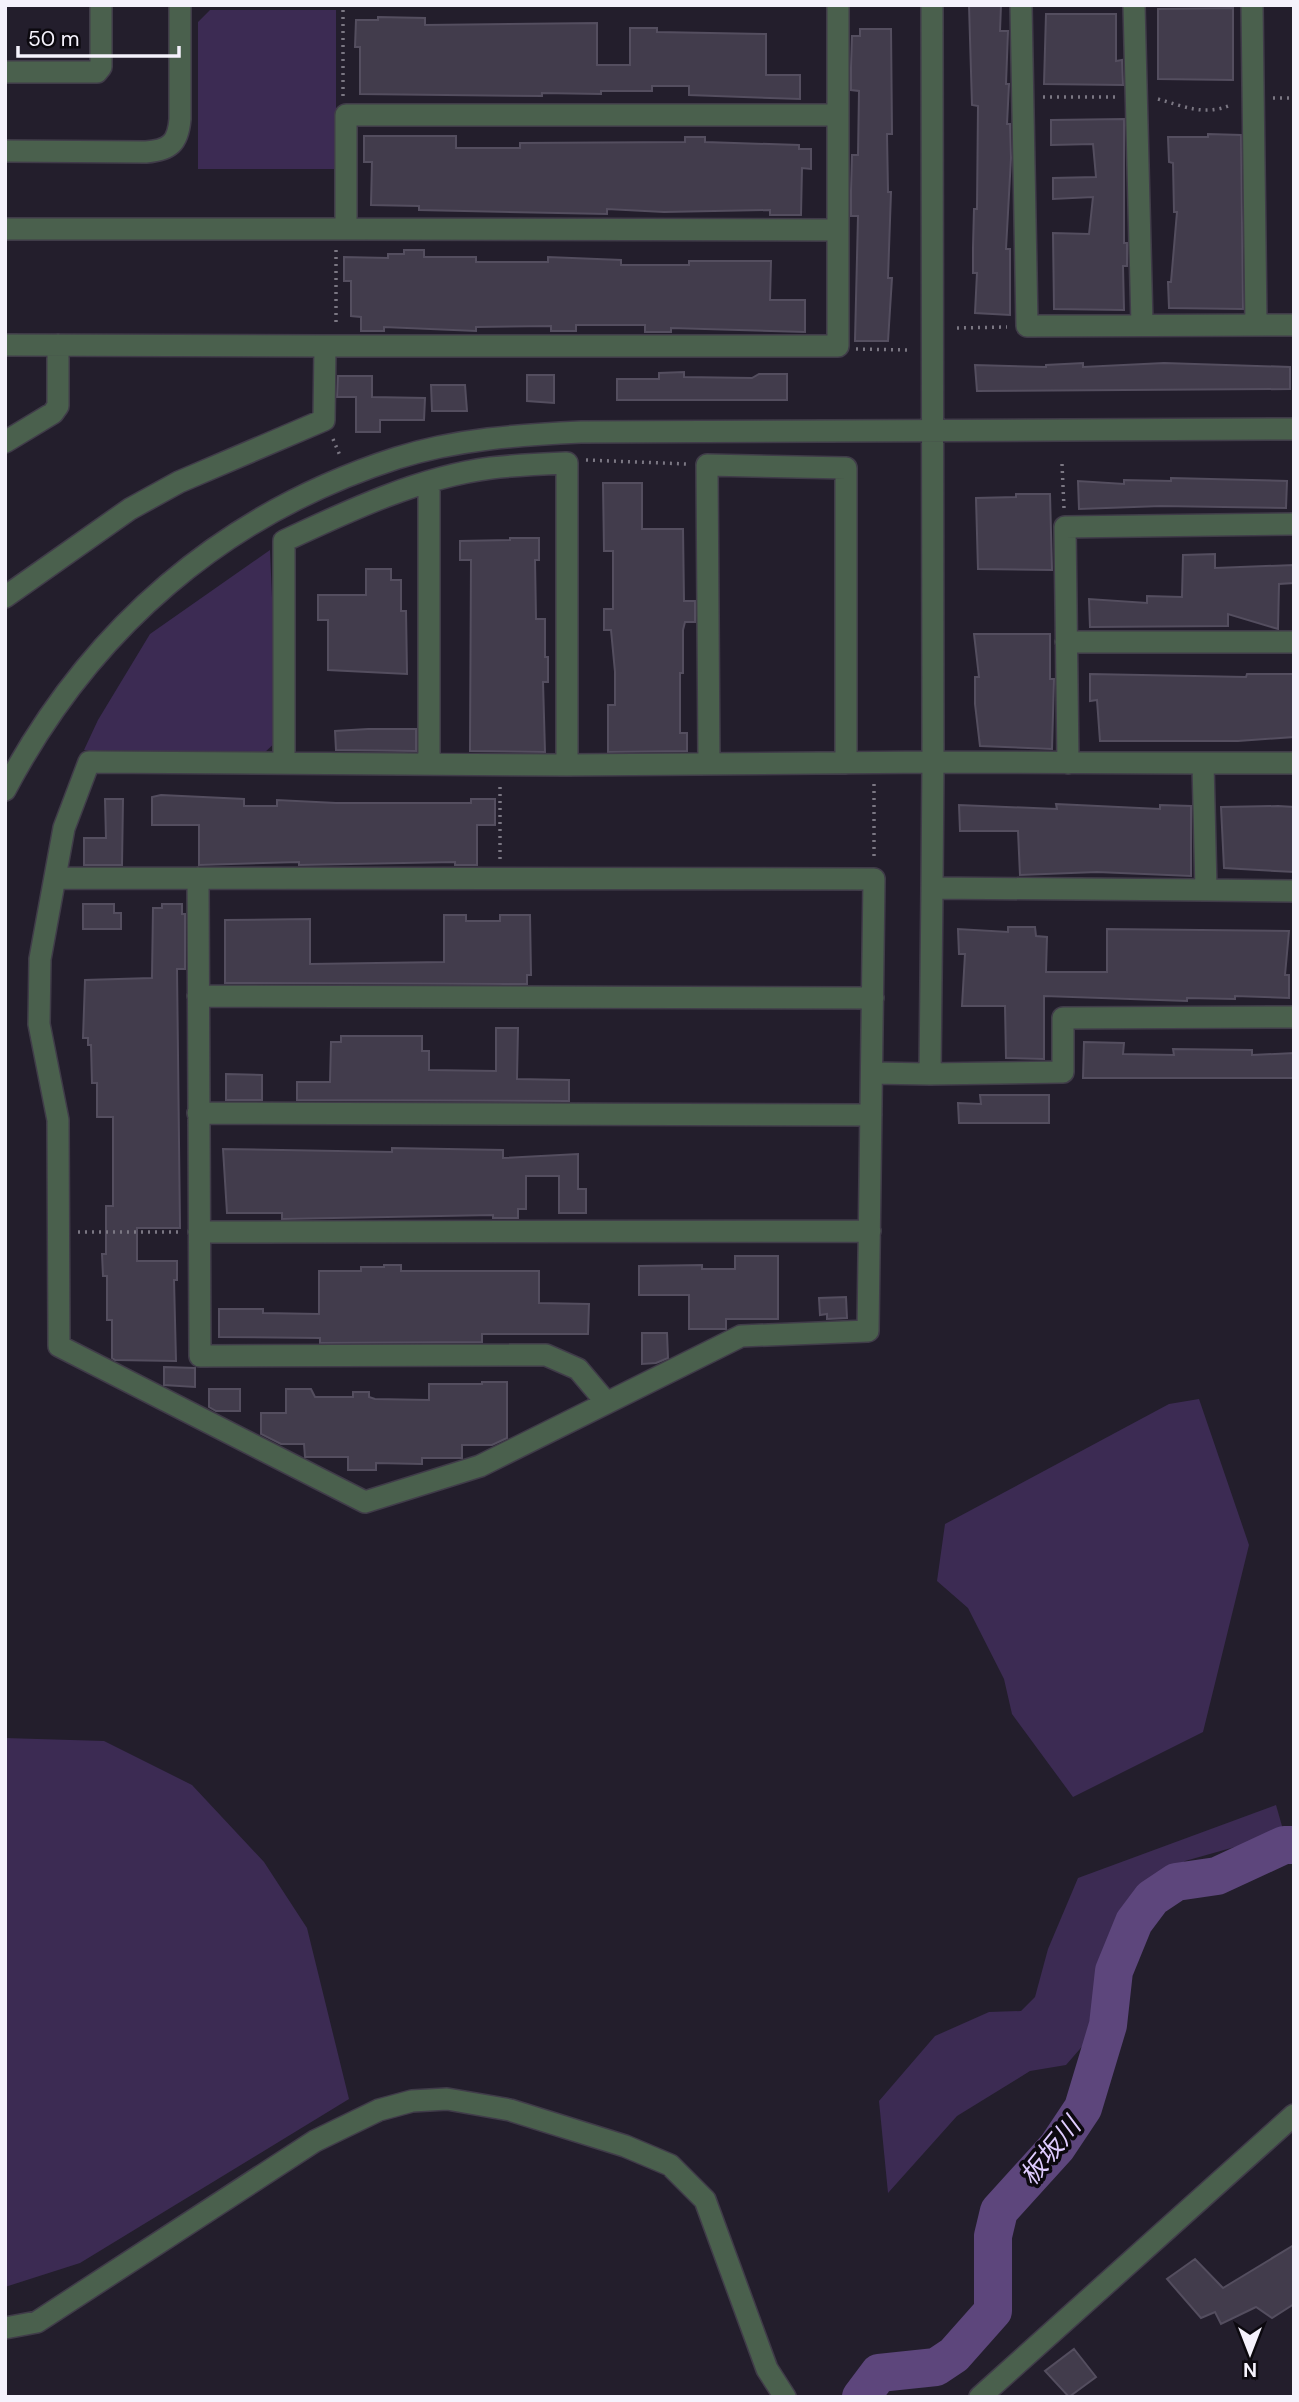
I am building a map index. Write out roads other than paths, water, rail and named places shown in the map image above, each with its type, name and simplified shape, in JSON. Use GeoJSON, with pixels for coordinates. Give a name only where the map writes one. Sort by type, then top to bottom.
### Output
{"type":"FeatureCollection","features":[{"type":"Feature","properties":{"kind":"street"},"geometry":{"type":"LineString","coordinates":[[5,72],[97,72],[101,66],[101,5]]}},
{"type":"Feature","properties":{"kind":"street"},"geometry":{"type":"LineString","coordinates":[[5,151],[146,152],[162,151],[173,145],[179,135],[180,119],[180,5]]}},
{"type":"Feature","properties":{"kind":"street"},"geometry":{"type":"LineString","coordinates":[[5,345],[838,346],[838,5]]}},
{"type":"Feature","properties":{"kind":"street"},"geometry":{"type":"LineString","coordinates":[[930,1074],[933,762],[932,5]]}},
{"type":"Feature","properties":{"kind":"street"},"geometry":{"type":"LineString","coordinates":[[1021,5],[1027,326],[1294,325]]}},
{"type":"Feature","properties":{"kind":"street"},"geometry":{"type":"LineString","coordinates":[[1134,5],[1142,325]]}},
{"type":"Feature","properties":{"kind":"street"},"geometry":{"type":"LineString","coordinates":[[1252,5],[1256,325]]}},
{"type":"Feature","properties":{"kind":"street"},"geometry":{"type":"LineString","coordinates":[[341,229],[346,116],[838,115]]}},
{"type":"Feature","properties":{"kind":"street"},"geometry":{"type":"LineString","coordinates":[[5,229],[838,230]]}},
{"type":"Feature","properties":{"kind":"street"},"geometry":{"type":"LineString","coordinates":[[5,442],[54,412],[58,406],[58,345]]}},
{"type":"Feature","properties":{"kind":"street"},"geometry":{"type":"LineString","coordinates":[[5,597],[130,509],[179,482],[324,420],[331,346]]}},
{"type":"Feature","properties":{"kind":"street"},"geometry":{"type":"LineString","coordinates":[[5,790],[26,751],[65,693],[108,639],[158,591],[215,547],[283,506],[398,458],[509,436],[581,432],[1294,429]]}},
{"type":"Feature","properties":{"kind":"street"},"geometry":{"type":"LineString","coordinates":[[284,763],[284,541],[341,514],[429,483],[490,468],[567,463],[567,765]]}},
{"type":"Feature","properties":{"kind":"street"},"geometry":{"type":"LineString","coordinates":[[709,764],[707,465],[846,468],[846,764]]}},
{"type":"Feature","properties":{"kind":"street"},"geometry":{"type":"LineString","coordinates":[[429,483],[429,764]]}},
{"type":"Feature","properties":{"kind":"street"},"geometry":{"type":"LineString","coordinates":[[1068,763],[1065,527],[1294,524]]}},
{"type":"Feature","properties":{"kind":"street"},"geometry":{"type":"LineString","coordinates":[[1066,642],[1294,642]]}},
{"type":"Feature","properties":{"kind":"street"},"geometry":{"type":"LineString","coordinates":[[57,878],[874,880],[868,1331],[741,1336],[480,1466],[365,1502],[59,1346],[58,1120],[39,1024],[40,959],[57,878],[64,828],[89,762],[567,765],[1294,763]]}},
{"type":"Feature","properties":{"kind":"street"},"geometry":{"type":"LineString","coordinates":[[1203,763],[1206,890]]}},
{"type":"Feature","properties":{"kind":"street"},"geometry":{"type":"LineString","coordinates":[[198,878],[200,1356],[546,1355],[578,1369],[606,1402]]}},
{"type":"Feature","properties":{"kind":"street"},"geometry":{"type":"LineString","coordinates":[[932,888],[1294,891]]}},
{"type":"Feature","properties":{"kind":"street"},"geometry":{"type":"LineString","coordinates":[[198,996],[873,998]]}},
{"type":"Feature","properties":{"kind":"street"},"geometry":{"type":"LineString","coordinates":[[872,1073],[1063,1072],[1063,1018],[1294,1017]]}},
{"type":"Feature","properties":{"kind":"street"},"geometry":{"type":"LineString","coordinates":[[198,1113],[871,1115]]}},
{"type":"Feature","properties":{"kind":"street"},"geometry":{"type":"LineString","coordinates":[[199,1232],[870,1231]]}},
{"type":"Feature","properties":{"kind":"street"},"geometry":{"type":"LineString","coordinates":[[5,2328],[37,2322],[315,2141],[379,2110],[412,2101],[447,2099],[510,2110],[625,2146],[670,2165],[705,2200],[766,2369],[785,2397]]}},
{"type":"Feature","properties":{"kind":"street"},"geometry":{"type":"LineString","coordinates":[[980,2397],[1294,2115]]}},
{"type":"Feature","properties":{"kind":"waterway","name":"板坂川"},"geometry":{"type":"LineString","coordinates":[[861,2397],[879,2373],[936,2367],[954,2355],[993,2311],[993,2236],[999,2211],[1057,2147],[1083,2108],[1108,2025],[1114,1971],[1134,1922],[1152,1898],[1176,1882],[1217,1876],[1284,1845],[1294,1845]]}}]}
